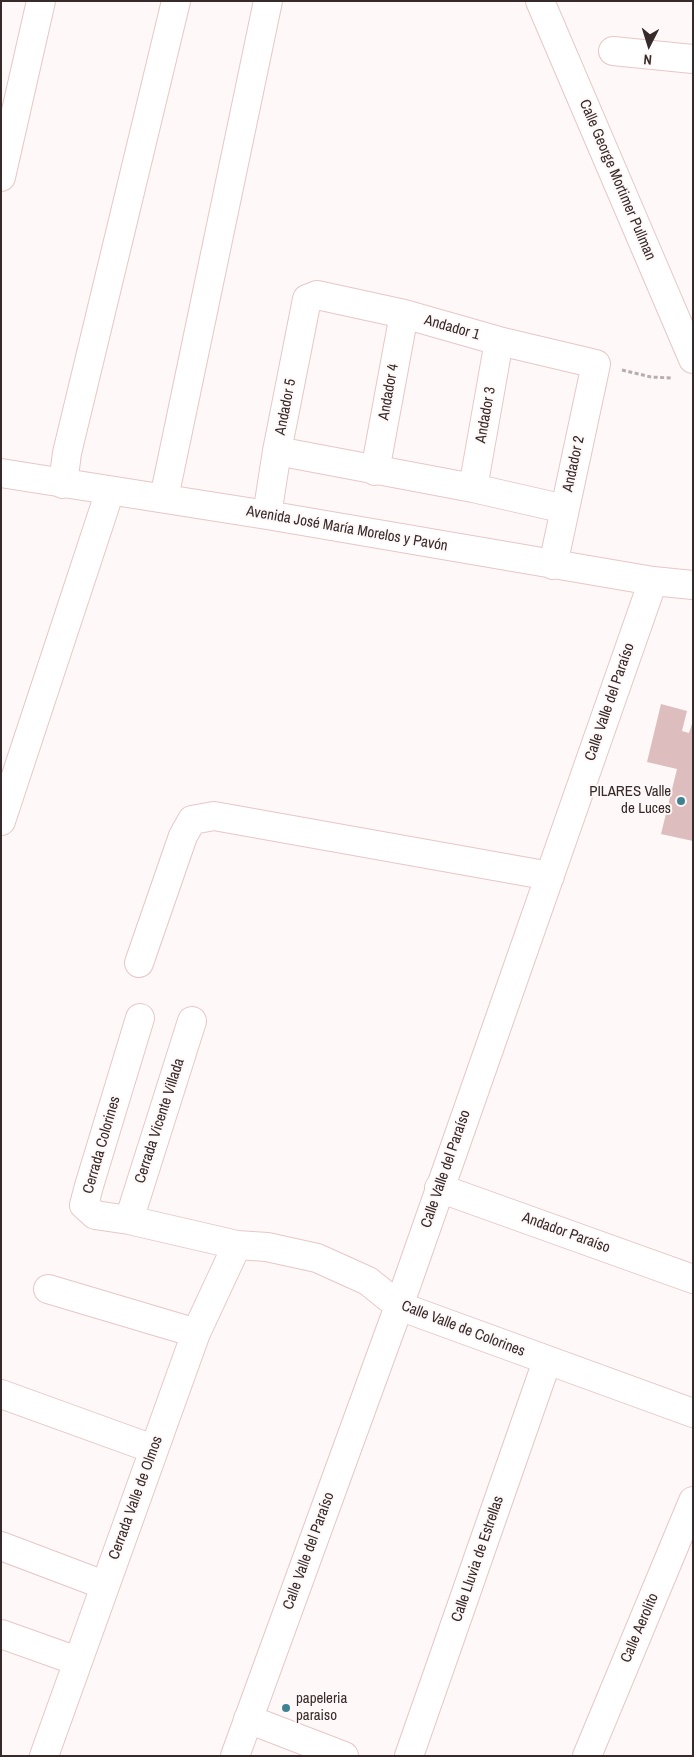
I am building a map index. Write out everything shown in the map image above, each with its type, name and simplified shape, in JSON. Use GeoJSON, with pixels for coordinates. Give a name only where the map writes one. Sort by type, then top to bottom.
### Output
{"type":"FeatureCollection","features":[{"type":"Feature","properties":{"kind":"street"},"geometry":{"type":"LineString","coordinates":[[1,177],[41,1]]}},
{"type":"Feature","properties":{"kind":"street"},"geometry":{"type":"LineString","coordinates":[[63,484],[67,453],[176,1]]}},
{"type":"Feature","properties":{"kind":"street"},"geometry":{"type":"LineString","coordinates":[[164,498],[268,1]]}},
{"type":"Feature","properties":{"kind":"street","name":"Calle George Mortimer Pullman"},"geometry":{"type":"LineString","coordinates":[[540,1],[693,359]]}},
{"type":"Feature","properties":{"kind":"street"},"geometry":{"type":"LineString","coordinates":[[614,50],[693,59]]}},
{"type":"Feature","properties":{"kind":"street","name":"Andador 1"},"geometry":{"type":"LineString","coordinates":[[307,299],[317,295],[404,314],[499,341],[596,364]]}},
{"type":"Feature","properties":{"kind":"street","name":"Andador 5"},"geometry":{"type":"LineString","coordinates":[[267,515],[277,451],[307,299]]}},
{"type":"Feature","properties":{"kind":"street","name":"Andador 4"},"geometry":{"type":"LineString","coordinates":[[375,471],[404,314]]}},
{"type":"Feature","properties":{"kind":"street","name":"Andador 3"},"geometry":{"type":"LineString","coordinates":[[473,488],[499,341]]}},
{"type":"Feature","properties":{"kind":"street","name":"Andador 2"},"geometry":{"type":"LineString","coordinates":[[553,565],[596,364]]}},
{"type":"Feature","properties":{"kind":"street"},"geometry":{"type":"LineString","coordinates":[[277,451],[473,488],[565,508]]}},
{"type":"Feature","properties":{"kind":"street","name":"Avenida José María Morelos y Pavón"},"geometry":{"type":"LineString","coordinates":[[1,474],[164,498],[553,565],[653,581],[693,585]]}},
{"type":"Feature","properties":{"kind":"street"},"geometry":{"type":"LineString","coordinates":[[1,821],[110,491]]}},
{"type":"Feature","properties":{"kind":"street","name":"Calle Valle del Paraíso"},"geometry":{"type":"LineString","coordinates":[[235,1756],[399,1306],[653,581]]}},
{"type":"Feature","properties":{"kind":"street"},"geometry":{"type":"LineString","coordinates":[[139,963],[183,836],[192,820],[214,816],[550,876]]}},
{"type":"Feature","properties":{"kind":"street","name":"Cerrada Colorines"},"geometry":{"type":"LineString","coordinates":[[140,1018],[84,1205],[95,1215],[129,1220],[237,1245]]}},
{"type":"Feature","properties":{"kind":"street","name":"Cerrada Vicente Villada"},"geometry":{"type":"LineString","coordinates":[[129,1220],[192,1021]]}},
{"type":"Feature","properties":{"kind":"street","name":"Andador Paraíso"},"geometry":{"type":"LineString","coordinates":[[439,1188],[693,1279]]}},
{"type":"Feature","properties":{"kind":"street","name":"Calle Valle de Colorines"},"geometry":{"type":"LineString","coordinates":[[237,1245],[267,1247],[317,1258],[368,1281],[399,1306],[547,1362],[693,1413]]}},
{"type":"Feature","properties":{"kind":"street","name":"Cerrada Valle de Olmos"},"geometry":{"type":"LineString","coordinates":[[44,1756],[196,1333],[237,1245]]}},
{"type":"Feature","properties":{"kind":"street"},"geometry":{"type":"LineString","coordinates":[[48,1289],[196,1333]]}},
{"type":"Feature","properties":{"kind":"street","name":"Calle Lluvia de Estrellas"},"geometry":{"type":"LineString","coordinates":[[409,1756],[547,1362]]}},
{"type":"Feature","properties":{"kind":"street"},"geometry":{"type":"LineString","coordinates":[[1,1394],[153,1449]]}},
{"type":"Feature","properties":{"kind":"street","name":"Calle Aerolito"},"geometry":{"type":"LineString","coordinates":[[587,1756],[693,1501]]}},
{"type":"Feature","properties":{"kind":"street"},"geometry":{"type":"LineString","coordinates":[[1,1546],[104,1585]]}},
{"type":"Feature","properties":{"kind":"street"},"geometry":{"type":"LineString","coordinates":[[1,1634],[77,1661]]}},
{"type":"Feature","properties":{"kind":"street"},"geometry":{"type":"LineString","coordinates":[[248,1719],[344,1756]]}},
{"type":"Feature","properties":{"kind":"building","name":"PILARES Valle de Luces"},"geometry":{"type":"Polygon","coordinates":[[[661,704],[687,711],[682,731],[689,733],[693,721],[693,841],[661,834],[677,769],[647,762],[661,704]]]}},
{"type":"Feature","properties":{"kind":"place","name":"PILARES Valle de Luces"},"geometry":{"type":"Point","coordinates":[681,801]}},
{"type":"Feature","properties":{"kind":"place","name":"papeleria paraiso"},"geometry":{"type":"Point","coordinates":[286,1708]}}]}
